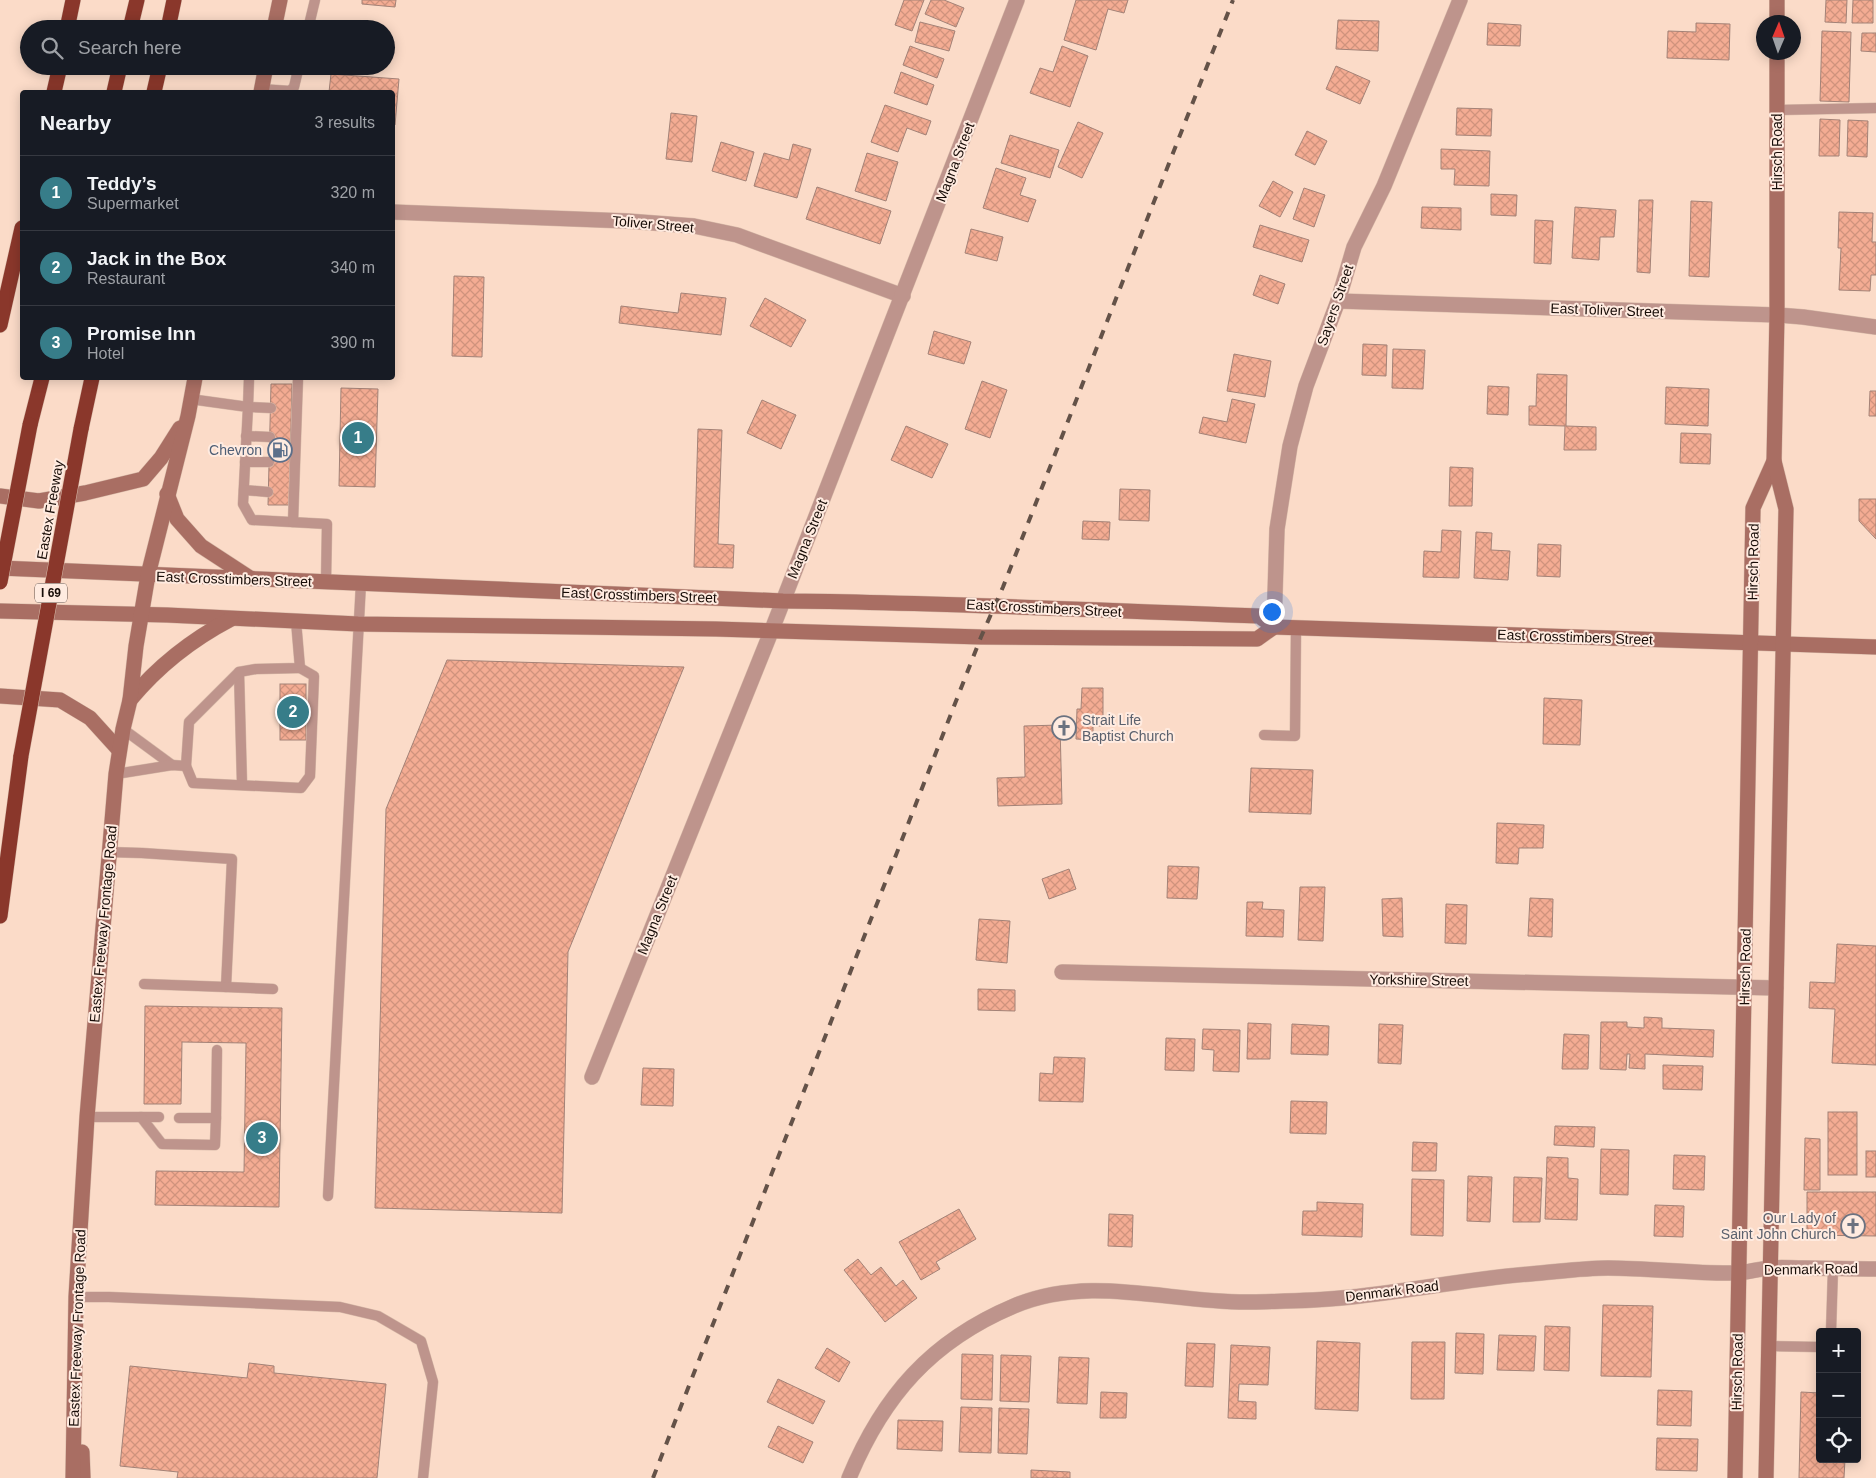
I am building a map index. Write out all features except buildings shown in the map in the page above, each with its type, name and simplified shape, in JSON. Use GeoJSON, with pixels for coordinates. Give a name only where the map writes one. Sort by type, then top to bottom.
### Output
{"type":"FeatureCollection","features":[{"type":"Feature","properties":{"kind":"highway"},"geometry":{"type":"LineString","coordinates":[[69,20],[73,0]]}},
{"type":"Feature","properties":{"kind":"highway"},"geometry":{"type":"LineString","coordinates":[[132,20],[137,0]]}},
{"type":"Feature","properties":{"kind":"highway"},"geometry":{"type":"LineString","coordinates":[[170,20],[174,0]]}},
{"type":"Feature","properties":{"kind":"highway"},"geometry":{"type":"LineString","coordinates":[[54,90],[58,75]]}},
{"type":"Feature","properties":{"kind":"highway"},"geometry":{"type":"LineString","coordinates":[[114,90],[118,75]]}},
{"type":"Feature","properties":{"kind":"highway"},"geometry":{"type":"LineString","coordinates":[[154,90],[158,75]]}},
{"type":"Feature","properties":{"kind":"highway"},"geometry":{"type":"LineString","coordinates":[[0,325],[20,237]]}},
{"type":"Feature","properties":{"kind":"highway"},"geometry":{"type":"LineString","coordinates":[[0,582],[30,425],[41,380]]}},
{"type":"Feature","properties":{"kind":"highway","name":"Eastex Freeway"},"geometry":{"type":"LineString","coordinates":[[0,916],[21,756],[92,380]]}},
{"type":"Feature","properties":{"kind":"main road"},"geometry":{"type":"LineString","coordinates":[[276,20],[280,0]]}},
{"type":"Feature","properties":{"kind":"main road"},"geometry":{"type":"LineString","coordinates":[[1777,0],[1777,15]]}},
{"type":"Feature","properties":{"kind":"main road","name":"Hirsch Road"},"geometry":{"type":"LineString","coordinates":[[1766,1478],[1786,509],[1774,461],[1777,315],[1777,60]]}},
{"type":"Feature","properties":{"kind":"main road"},"geometry":{"type":"LineString","coordinates":[[261,90],[264,75]]}},
{"type":"Feature","properties":{"kind":"main road","name":"Eastex Freeway Frontage Road"},"geometry":{"type":"LineString","coordinates":[[73,1478],[76,1298],[108,852],[116,774],[130,700],[148,575],[188,416],[195,380]]}},
{"type":"Feature","properties":{"kind":"main road"},"geometry":{"type":"LineString","coordinates":[[0,496],[39,501],[86,493],[142,479],[161,458],[188,416]]}},
{"type":"Feature","properties":{"kind":"main road","name":"Hirsch Road"},"geometry":{"type":"LineString","coordinates":[[1735,1478],[1752,643],[1753,508],[1774,461]]}},
{"type":"Feature","properties":{"kind":"main road"},"geometry":{"type":"LineString","coordinates":[[168,494],[177,519],[201,546],[251,579]]}},
{"type":"Feature","properties":{"kind":"main road","name":"East Crosstimbers Street"},"geometry":{"type":"LineString","coordinates":[[0,568],[783,601],[889,602],[1259,616],[1274,627],[1296,628],[1876,647]]}},
{"type":"Feature","properties":{"kind":"main road","name":"East Crosstimbers Street"},"geometry":{"type":"LineString","coordinates":[[0,611],[141,614],[358,624],[981,638],[1257,639],[1274,627]]}},
{"type":"Feature","properties":{"kind":"main road"},"geometry":{"type":"LineString","coordinates":[[130,700],[150,677],[173,656],[201,636],[231,619]]}},
{"type":"Feature","properties":{"kind":"main road"},"geometry":{"type":"LineString","coordinates":[[0,696],[60,700],[90,718],[120,750]]}},
{"type":"Feature","properties":{"kind":"main road"},"geometry":{"type":"LineString","coordinates":[[76,1298],[84,1478]]}},
{"type":"Feature","properties":{"kind":"street","name":"Magna Street"},"geometry":{"type":"LineString","coordinates":[[592,1076],[771,632],[1017,0]]}},
{"type":"Feature","properties":{"kind":"street","name":"Sayers Street"},"geometry":{"type":"LineString","coordinates":[[1274,627],[1277,529],[1290,446],[1306,386],[1338,301],[1354,247],[1384,186],[1460,0]]}},
{"type":"Feature","properties":{"kind":"street","name":"Toliver Street"},"geometry":{"type":"LineString","coordinates":[[395,212],[627,221],[694,226],[737,235],[903,296]]}},
{"type":"Feature","properties":{"kind":"street","name":"East Toliver Street"},"geometry":{"type":"LineString","coordinates":[[1338,301],[1777,315],[1876,327]]}},
{"type":"Feature","properties":{"kind":"street","name":"Yorkshire Street"},"geometry":{"type":"LineString","coordinates":[[1062,972],[1776,988]]}},
{"type":"Feature","properties":{"kind":"street","name":"Denmark Road"},"geometry":{"type":"LineString","coordinates":[[849,1478],[862,1446],[880,1416],[899,1389],[926,1361],[948,1342],[977,1324],[1016,1305],[1048,1295],[1082,1290],[1109,1290],[1248,1302],[1340,1298],[1526,1274],[1606,1268],[1739,1273],[1771,1268],[1876,1269]]}},
{"type":"Feature","properties":{"kind":"lane"},"geometry":{"type":"LineString","coordinates":[[310,20],[315,0]]}},
{"type":"Feature","properties":{"kind":"lane"},"geometry":{"type":"LineString","coordinates":[[291,90],[297,75]]}},
{"type":"Feature","properties":{"kind":"lane"},"geometry":{"type":"LineString","coordinates":[[1777,110],[1876,108]]}},
{"type":"Feature","properties":{"kind":"lane"},"geometry":{"type":"LineString","coordinates":[[249,380],[243,504],[252,520],[327,524],[326,582]]}},
{"type":"Feature","properties":{"kind":"lane"},"geometry":{"type":"LineString","coordinates":[[293,522],[291,492],[294,410],[298,380]]}},
{"type":"Feature","properties":{"kind":"lane"},"geometry":{"type":"LineString","coordinates":[[190,399],[270,408]]}},
{"type":"Feature","properties":{"kind":"lane"},"geometry":{"type":"LineString","coordinates":[[246,436],[270,437]]}},
{"type":"Feature","properties":{"kind":"lane"},"geometry":{"type":"LineString","coordinates":[[245,462],[269,462]]}},
{"type":"Feature","properties":{"kind":"lane"},"geometry":{"type":"LineString","coordinates":[[244,490],[268,492]]}},
{"type":"Feature","properties":{"kind":"lane"},"geometry":{"type":"LineString","coordinates":[[328,1196],[360,583]]}},
{"type":"Feature","properties":{"kind":"lane"},"geometry":{"type":"LineString","coordinates":[[296,621],[300,668]]}},
{"type":"Feature","properties":{"kind":"lane"},"geometry":{"type":"LineString","coordinates":[[1264,735],[1295,736],[1296,628]]}},
{"type":"Feature","properties":{"kind":"lane"},"geometry":{"type":"LineString","coordinates":[[256,668],[300,668],[314,676],[310,776],[301,788],[193,783],[186,766],[189,722],[239,672],[256,668]]}},
{"type":"Feature","properties":{"kind":"lane"},"geometry":{"type":"LineString","coordinates":[[239,672],[242,784]]}},
{"type":"Feature","properties":{"kind":"lane"},"geometry":{"type":"LineString","coordinates":[[123,729],[172,765]]}},
{"type":"Feature","properties":{"kind":"lane"},"geometry":{"type":"LineString","coordinates":[[116,774],[172,765],[186,766]]}},
{"type":"Feature","properties":{"kind":"lane"},"geometry":{"type":"LineString","coordinates":[[108,852],[232,859],[226,987]]}},
{"type":"Feature","properties":{"kind":"lane"},"geometry":{"type":"LineString","coordinates":[[144,984],[273,989]]}},
{"type":"Feature","properties":{"kind":"lane"},"geometry":{"type":"LineString","coordinates":[[142,1117],[162,1144],[215,1145],[217,1050]]}},
{"type":"Feature","properties":{"kind":"lane"},"geometry":{"type":"LineString","coordinates":[[88,1117],[159,1118]]}},
{"type":"Feature","properties":{"kind":"lane"},"geometry":{"type":"LineString","coordinates":[[179,1118],[216,1118]]}},
{"type":"Feature","properties":{"kind":"lane"},"geometry":{"type":"LineString","coordinates":[[1831,1328],[1833,1268]]}},
{"type":"Feature","properties":{"kind":"lane"},"geometry":{"type":"LineString","coordinates":[[76,1298],[340,1307],[378,1316],[421,1341],[433,1382],[423,1478]]}},
{"type":"Feature","properties":{"kind":"lane"},"geometry":{"type":"LineString","coordinates":[[1769,1346],[1816,1347]]}},
{"type":"Feature","properties":{"kind":"railway"},"geometry":{"type":"LineString","coordinates":[[653,1478],[981,637],[1003,587],[1233,0]]}},
{"type":"Feature","properties":{"kind":"place","name":"Teddy’s"},"geometry":{"type":"Point","coordinates":[358,438]}},
{"type":"Feature","properties":{"kind":"place","name":"Chevron"},"geometry":{"type":"Point","coordinates":[280,450]}},
{"type":"Feature","properties":{"kind":"place","name":"Jack in the Box"},"geometry":{"type":"Point","coordinates":[293,712]}},
{"type":"Feature","properties":{"kind":"place","name":"Strait Life Baptist Church"},"geometry":{"type":"Point","coordinates":[1064,728]}},
{"type":"Feature","properties":{"kind":"place","name":"Promise Inn"},"geometry":{"type":"Point","coordinates":[262,1138]}},
{"type":"Feature","properties":{"kind":"place","name":"Our Lady of Saint John Church"},"geometry":{"type":"Point","coordinates":[1853,1226]}}]}
